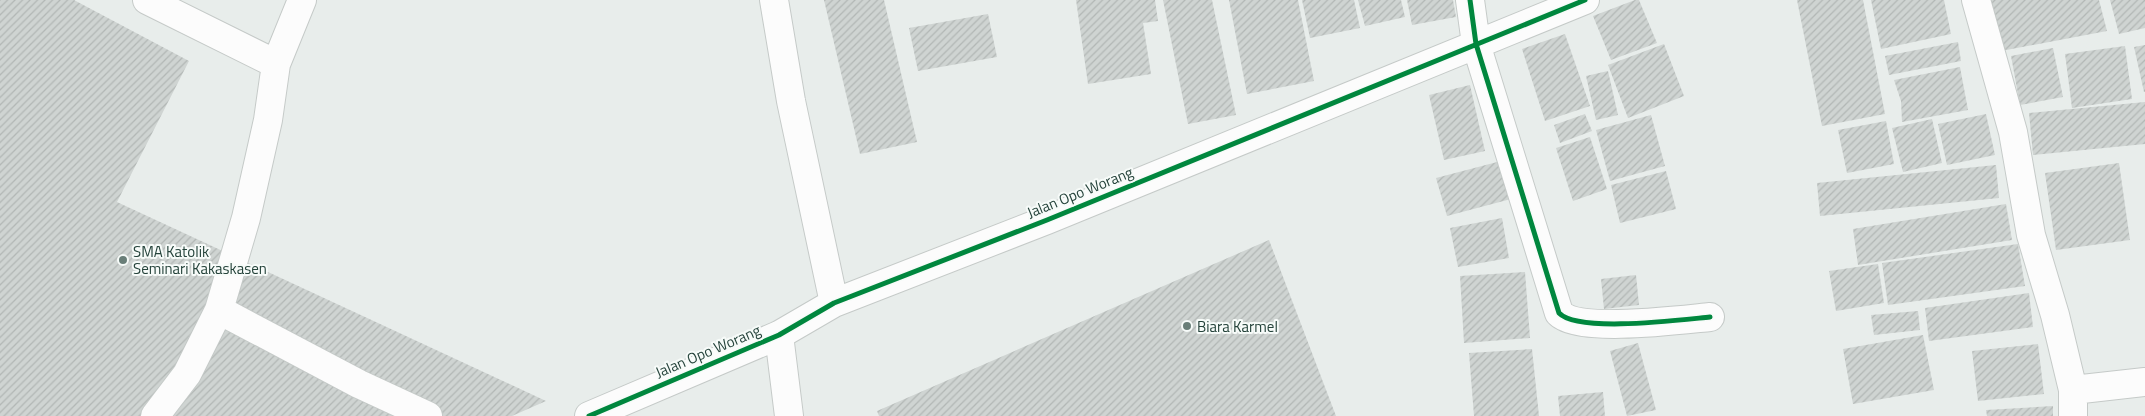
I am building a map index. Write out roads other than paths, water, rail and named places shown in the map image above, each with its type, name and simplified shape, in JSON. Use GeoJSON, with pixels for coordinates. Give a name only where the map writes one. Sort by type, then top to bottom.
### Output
{"type":"FeatureCollection","features":[{"type":"Feature","properties":{"kind":"street"},"geometry":{"type":"LineString","coordinates":[[147,0],[276,64]]}},
{"type":"Feature","properties":{"kind":"street"},"geometry":{"type":"LineString","coordinates":[[155,416],[187,374],[219,310],[246,218],[268,120],[276,64],[302,0]]}},
{"type":"Feature","properties":{"kind":"street"},"geometry":{"type":"LineString","coordinates":[[774,0],[791,101],[834,303]]}},
{"type":"Feature","properties":{"kind":"street"},"geometry":{"type":"LineString","coordinates":[[1470,0],[1476,44],[1559,313],[1565,319],[1597,323],[1710,318]]}},
{"type":"Feature","properties":{"kind":"street","name":"Jalan Opo Worang"},"geometry":{"type":"LineString","coordinates":[[589,416],[779,334],[834,303],[1047,220],[1584,0]]}},
{"type":"Feature","properties":{"kind":"street"},"geometry":{"type":"LineString","coordinates":[[1976,0],[2013,132],[2032,235],[2055,315],[2073,403],[2145,382]]}},
{"type":"Feature","properties":{"kind":"street"},"geometry":{"type":"LineString","coordinates":[[219,310],[359,384],[428,416]]}},
{"type":"Feature","properties":{"kind":"street"},"geometry":{"type":"LineString","coordinates":[[779,334],[789,416]]}},
{"type":"Feature","properties":{"kind":"place","name":"SMA Katolik Seminari Kakaskasen"},"geometry":{"type":"Point","coordinates":[123,260]}},
{"type":"Feature","properties":{"kind":"place","name":"Biara Karmel"},"geometry":{"type":"Point","coordinates":[1187,326]}}]}
